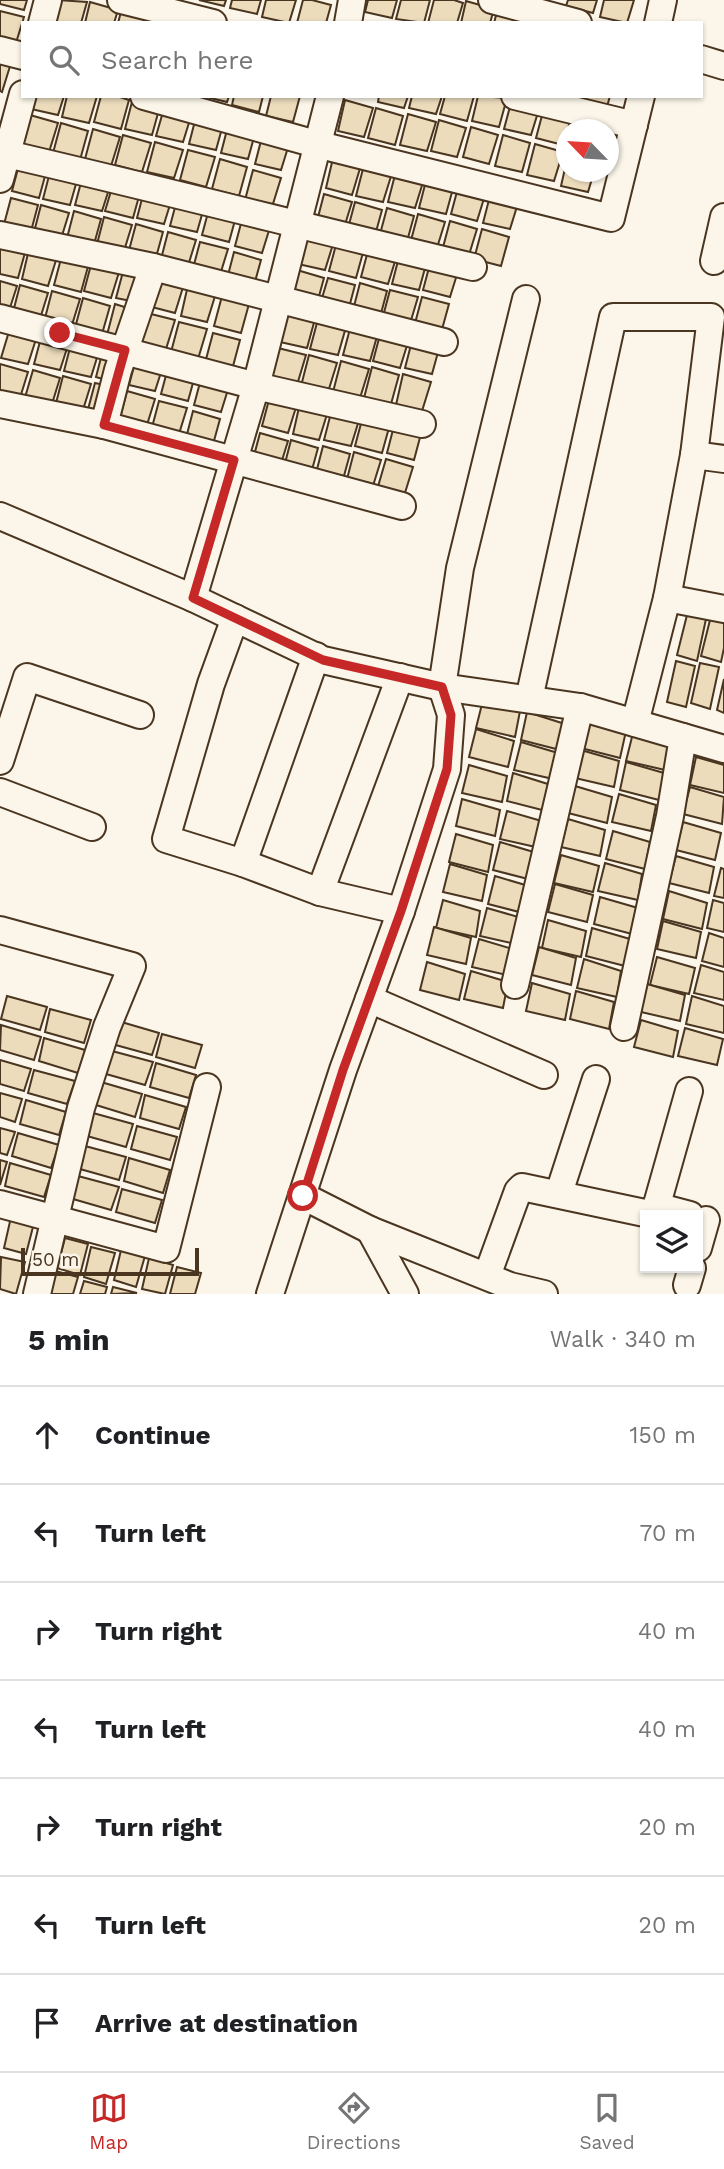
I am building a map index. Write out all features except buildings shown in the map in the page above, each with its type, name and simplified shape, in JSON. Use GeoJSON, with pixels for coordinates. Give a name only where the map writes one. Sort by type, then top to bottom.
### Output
{"type":"FeatureCollection","features":[{"type":"Feature","properties":{"kind":"street"},"geometry":{"type":"LineString","coordinates":[[43,21],[48,0]]}},
{"type":"Feature","properties":{"kind":"street"},"geometry":{"type":"LineString","coordinates":[[121,0],[205,21]]}},
{"type":"Feature","properties":{"kind":"street"},"geometry":{"type":"LineString","coordinates":[[348,21],[352,0]]}},
{"type":"Feature","properties":{"kind":"street"},"geometry":{"type":"LineString","coordinates":[[492,0],[571,21]]}},
{"type":"Feature","properties":{"kind":"street"},"geometry":{"type":"LineString","coordinates":[[658,21],[663,0]]}},
{"type":"Feature","properties":{"kind":"street"},"geometry":{"type":"LineString","coordinates":[[0,50],[21,55]]}},
{"type":"Feature","properties":{"kind":"street"},"geometry":{"type":"LineString","coordinates":[[703,60],[724,66]]}},
{"type":"Feature","properties":{"kind":"street"},"geometry":{"type":"LineString","coordinates":[[22,98],[4,156],[163,190],[473,267]]}},
{"type":"Feature","properties":{"kind":"street"},"geometry":{"type":"LineString","coordinates":[[151,98],[316,144],[611,218],[640,98]]}},
{"type":"Feature","properties":{"kind":"street"},"geometry":{"type":"LineString","coordinates":[[193,598],[256,386],[329,98]]}},
{"type":"Feature","properties":{"kind":"street"},"geometry":{"type":"LineString","coordinates":[[523,98],[634,125]]}},
{"type":"Feature","properties":{"kind":"street"},"geometry":{"type":"LineString","coordinates":[[713,261],[724,217]]}},
{"type":"Feature","properties":{"kind":"street"},"geometry":{"type":"LineString","coordinates":[[0,235],[153,267],[444,342]]}},
{"type":"Feature","properties":{"kind":"street"},"geometry":{"type":"LineString","coordinates":[[104,425],[125,350],[153,267]]}},
{"type":"Feature","properties":{"kind":"street"},"geometry":{"type":"LineString","coordinates":[[270,1294],[343,1070],[401,911],[447,769],[451,715],[442,687],[460,568],[526,299]]}},
{"type":"Feature","properties":{"kind":"street"},"geometry":{"type":"LineString","coordinates":[[529,699],[613,317],[711,317],[716,340],[667,598],[635,723]]}},
{"type":"Feature","properties":{"kind":"street"},"geometry":{"type":"LineString","coordinates":[[0,318],[256,386],[422,424]]}},
{"type":"Feature","properties":{"kind":"street"},"geometry":{"type":"LineString","coordinates":[[0,404],[104,425],[402,506]]}},
{"type":"Feature","properties":{"kind":"street"},"geometry":{"type":"LineString","coordinates":[[694,455],[724,459]]}},
{"type":"Feature","properties":{"kind":"street"},"geometry":{"type":"LineString","coordinates":[[0,516],[193,598],[316,656],[442,687],[579,707],[724,749]]}},
{"type":"Feature","properties":{"kind":"street"},"geometry":{"type":"LineString","coordinates":[[667,598],[724,609]]}},
{"type":"Feature","properties":{"kind":"street"},"geometry":{"type":"LineString","coordinates":[[235,618],[211,684],[166,839],[243,863],[320,892],[401,911]]}},
{"type":"Feature","properties":{"kind":"street"},"geometry":{"type":"LineString","coordinates":[[243,863],[316,656]]}},
{"type":"Feature","properties":{"kind":"street"},"geometry":{"type":"LineString","coordinates":[[0,761],[27,677],[140,715]]}},
{"type":"Feature","properties":{"kind":"street"},"geometry":{"type":"LineString","coordinates":[[320,892],[400,677]]}},
{"type":"Feature","properties":{"kind":"street"},"geometry":{"type":"LineString","coordinates":[[515,985],[579,707]]}},
{"type":"Feature","properties":{"kind":"street"},"geometry":{"type":"LineString","coordinates":[[624,1027],[670,816],[684,737]]}},
{"type":"Feature","properties":{"kind":"street"},"geometry":{"type":"LineString","coordinates":[[0,792],[92,827]]}},
{"type":"Feature","properties":{"kind":"street"},"geometry":{"type":"LineString","coordinates":[[0,930],[132,966],[107,1027],[81,1108],[37,1294]]}},
{"type":"Feature","properties":{"kind":"street"},"geometry":{"type":"LineString","coordinates":[[369,999],[544,1075]]}},
{"type":"Feature","properties":{"kind":"street"},"geometry":{"type":"LineString","coordinates":[[559,1193],[596,1079]]}},
{"type":"Feature","properties":{"kind":"street"},"geometry":{"type":"LineString","coordinates":[[0,1204],[166,1249],[206,1087]]}},
{"type":"Feature","properties":{"kind":"street"},"geometry":{"type":"LineString","coordinates":[[487,1276],[518,1191],[526,1187],[654,1214],[689,1091]]}},
{"type":"Feature","properties":{"kind":"street"},"geometry":{"type":"LineString","coordinates":[[303,1196],[370,1230],[510,1286],[544,1294]]}},
{"type":"Feature","properties":{"kind":"street"},"geometry":{"type":"LineString","coordinates":[[656,1206],[704,1219]]}},
{"type":"Feature","properties":{"kind":"street"},"geometry":{"type":"LineString","coordinates":[[370,1230],[405,1294]]}},
{"type":"Feature","properties":{"kind":"route"},"geometry":{"type":"LineString","coordinates":[[60,333],[125,350],[104,425],[234,460],[193,598],[323,660],[442,687],[451,715],[447,769],[401,911],[343,1070],[303,1196]]}}]}
